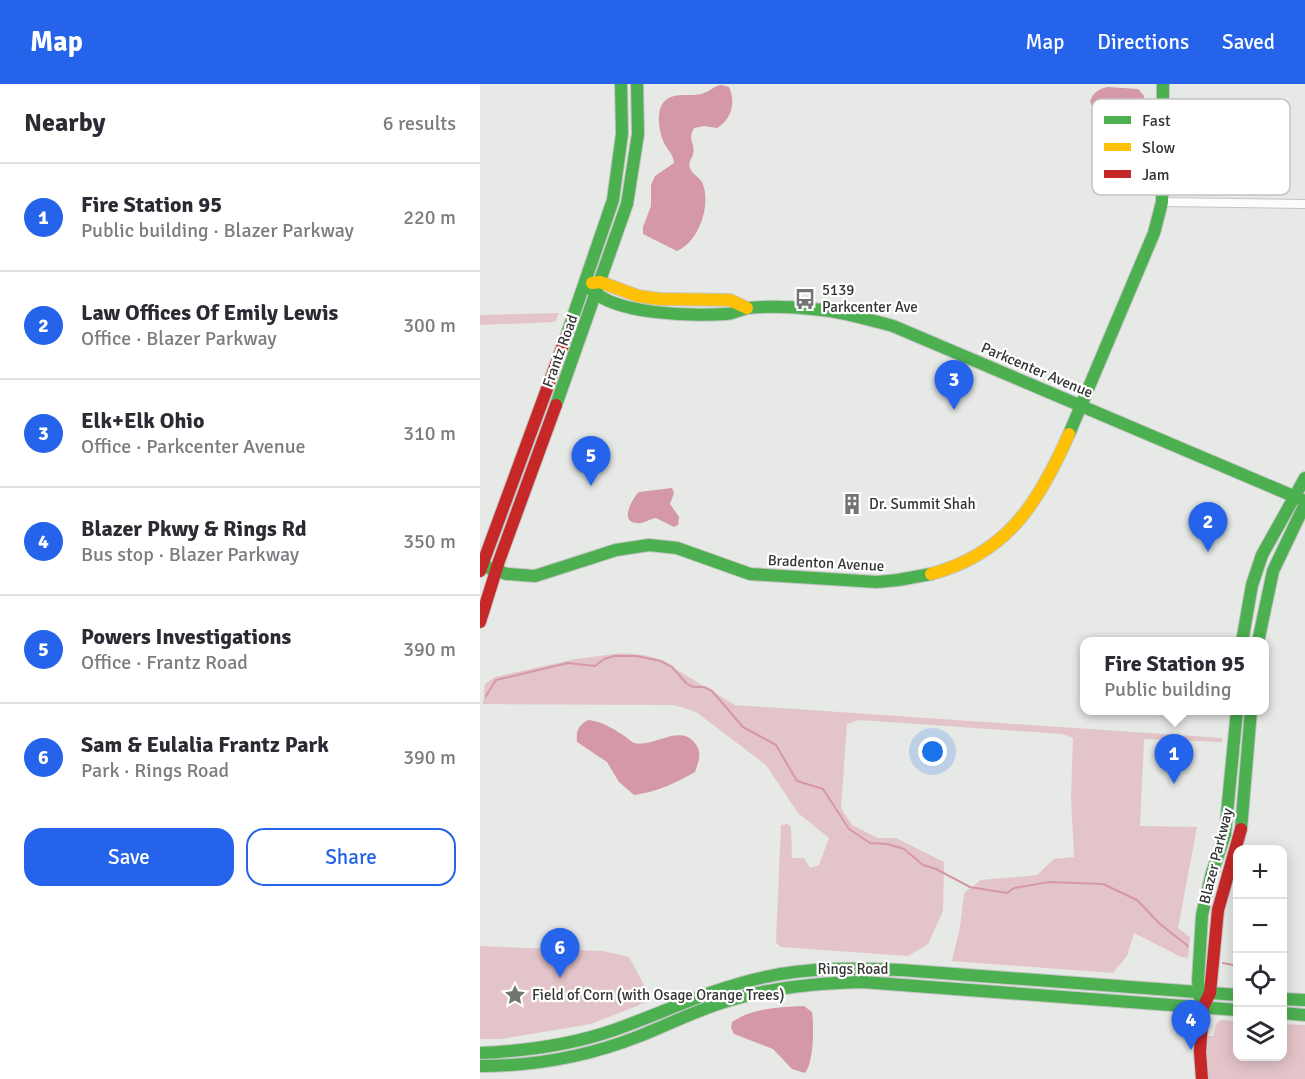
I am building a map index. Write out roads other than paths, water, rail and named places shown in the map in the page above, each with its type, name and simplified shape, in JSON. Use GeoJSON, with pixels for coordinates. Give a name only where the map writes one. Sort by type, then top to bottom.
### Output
{"type":"FeatureCollection","features":[{"type":"Feature","properties":{"kind":"street","name":"Frantz Road"},"geometry":{"type":"LineString","coordinates":[[481,567],[613,200],[622,134],[621,84]]}},
{"type":"Feature","properties":{"kind":"street"},"geometry":{"type":"LineString","coordinates":[[627,84],[634,163]]}},
{"type":"Feature","properties":{"kind":"street","name":"Frantz Road"},"geometry":{"type":"LineString","coordinates":[[480,622],[496,570],[627,204],[638,134],[637,84]]}},
{"type":"Feature","properties":{"kind":"street","name":"Bradenton Avenue"},"geometry":{"type":"LineString","coordinates":[[1163,84],[1163,99]]}},
{"type":"Feature","properties":{"kind":"street","name":"Bradenton Avenue"},"geometry":{"type":"LineString","coordinates":[[481,567],[516,576],[535,576],[628,547],[652,545],[681,550],[750,574],[877,582],[927,576],[977,555],[1002,538],[1028,512],[1056,464],[1154,233],[1162,195]]}},
{"type":"Feature","properties":{"kind":"street"},"geometry":{"type":"LineString","coordinates":[[1162,202],[1305,204]]}},
{"type":"Feature","properties":{"kind":"street","name":"Parkcenter Avenue"},"geometry":{"type":"LineString","coordinates":[[585,283],[600,282],[638,296],[658,299],[730,300],[747,308]]}},
{"type":"Feature","properties":{"kind":"street","name":"Parkcenter Avenue"},"geometry":{"type":"LineString","coordinates":[[585,283],[596,295],[636,309],[670,314],[729,314],[747,308],[812,309],[842,312],[873,320],[929,340],[1301,500]]}},
{"type":"Feature","properties":{"kind":"street"},"geometry":{"type":"LineString","coordinates":[[1259,637],[1273,571],[1301,500],[1305,478]]}},
{"type":"Feature","properties":{"kind":"street"},"geometry":{"type":"LineString","coordinates":[[1243,637],[1252,585],[1262,555],[1301,500]]}},
{"type":"Feature","properties":{"kind":"street","name":"Blazer Parkway"},"geometry":{"type":"LineString","coordinates":[[1202,1079],[1200,1052],[1204,992],[1202,915],[1211,876],[1225,834],[1229,811],[1237,715]]}},
{"type":"Feature","properties":{"kind":"street","name":"Blazer Parkway"},"geometry":{"type":"LineString","coordinates":[[1204,992],[1218,910],[1242,823],[1251,715]]}},
{"type":"Feature","properties":{"kind":"street","name":"Rings Road"},"geometry":{"type":"LineString","coordinates":[[480,1053],[522,1050],[590,1038],[630,1025],[705,993],[741,982],[825,968],[887,970],[1233,995]]}},
{"type":"Feature","properties":{"kind":"street","name":"Rings Road"},"geometry":{"type":"LineString","coordinates":[[480,1066],[522,1065],[558,1060],[622,1042],[710,1006],[743,996],[801,985],[832,982],[1233,1010]]}},
{"type":"Feature","properties":{"kind":"street"},"geometry":{"type":"LineString","coordinates":[[1287,999],[1305,1000]]}},
{"type":"Feature","properties":{"kind":"street"},"geometry":{"type":"LineString","coordinates":[[1287,1013],[1305,1015]]}},
{"type":"Feature","properties":{"kind":"waterway"},"geometry":{"type":"LineString","coordinates":[[486,696],[496,680],[568,663],[595,666],[604,659],[614,656],[636,656],[661,661],[672,667],[686,683],[712,691],[743,727],[776,745],[797,781],[823,789],[849,829],[870,843],[887,844],[904,849],[923,865],[936,869],[970,887],[1007,893],[1014,888],[1049,882],[1103,884],[1137,900],[1160,924],[1188,946]]}},
{"type":"Feature","properties":{"kind":"waterway"},"geometry":{"type":"LineString","coordinates":[[1223,963],[1233,965]]}},
{"type":"Feature","properties":{"kind":"place","name":"5139 Parkcenter Ave"},"geometry":{"type":"Point","coordinates":[805,299]}},
{"type":"Feature","properties":{"kind":"place","name":"Elk+Elk Ohio"},"geometry":{"type":"Point","coordinates":[954,410]}},
{"type":"Feature","properties":{"kind":"place","name":"Powers Investigations"},"geometry":{"type":"Point","coordinates":[591,486]}},
{"type":"Feature","properties":{"kind":"place","name":"Dr. Summit Shah"},"geometry":{"type":"Point","coordinates":[852,504]}},
{"type":"Feature","properties":{"kind":"place","name":"Law Offices Of Emily Lewis"},"geometry":{"type":"Point","coordinates":[1208,552]}},
{"type":"Feature","properties":{"kind":"place","name":"Fire Station 95"},"geometry":{"type":"Point","coordinates":[1174,784]}},
{"type":"Feature","properties":{"kind":"place","name":"Sam & Eulalia Frantz Park"},"geometry":{"type":"Point","coordinates":[560,978]}},
{"type":"Feature","properties":{"kind":"place","name":"Field of Corn (with Osage Orange Trees)"},"geometry":{"type":"Point","coordinates":[515,995]}},
{"type":"Feature","properties":{"kind":"place","name":"Blazer Pkwy & Rings Rd"},"geometry":{"type":"Point","coordinates":[1191,1050]}}]}
